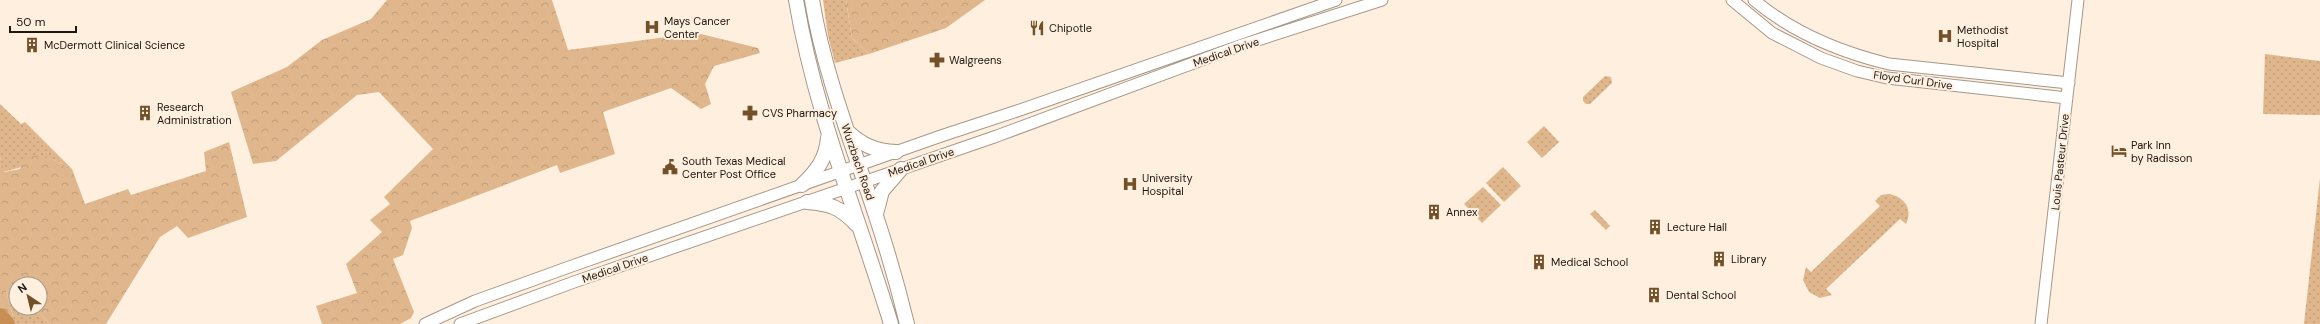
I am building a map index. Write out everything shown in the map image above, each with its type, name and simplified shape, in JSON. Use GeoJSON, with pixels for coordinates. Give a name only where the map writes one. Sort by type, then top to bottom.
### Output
{"type":"FeatureCollection","features":[{"type":"Feature","properties":{"kind":"main road","name":"Wurzbach Road"},"geometry":{"type":"LineString","coordinates":[[796,0],[807,59],[828,136],[891,324]]}},
{"type":"Feature","properties":{"kind":"main road","name":"Wurzbach Road"},"geometry":{"type":"LineString","coordinates":[[812,0],[818,34],[847,131],[876,214],[907,324]]}},
{"type":"Feature","properties":{"kind":"main road"},"geometry":{"type":"LineString","coordinates":[[847,131],[866,146],[882,151],[896,152]]}},
{"type":"Feature","properties":{"kind":"main road"},"geometry":{"type":"LineString","coordinates":[[802,185],[821,165],[827,148],[828,136]]}},
{"type":"Feature","properties":{"kind":"main road"},"geometry":{"type":"LineString","coordinates":[[876,214],[882,191],[901,169]]}},
{"type":"Feature","properties":{"kind":"main road"},"geometry":{"type":"LineString","coordinates":[[807,202],[834,207],[843,211],[860,228]]}},
{"type":"Feature","properties":{"kind":"street","name":"Medical Drive"},"geometry":{"type":"LineString","coordinates":[[425,324],[475,301],[840,171],[1336,0]]}},
{"type":"Feature","properties":{"kind":"street","name":"Medical Drive"},"geometry":{"type":"LineString","coordinates":[[460,324],[574,282],[864,183],[1242,45],[1380,0]]}},
{"type":"Feature","properties":{"kind":"street","name":"Floyd Curl Drive"},"geometry":{"type":"LineString","coordinates":[[1732,0],[1772,33],[1821,58],[1857,71],[1887,78],[2067,98]]}},
{"type":"Feature","properties":{"kind":"street","name":"Floyd Curl Drive"},"geometry":{"type":"LineString","coordinates":[[1754,0],[1780,20],[1800,31],[1833,47],[1861,57],[1889,64],[2069,83]]}},
{"type":"Feature","properties":{"kind":"street","name":"Louis Pasteur Drive"},"geometry":{"type":"LineString","coordinates":[[2041,324],[2078,0]]}},
{"type":"Feature","properties":{"kind":"green space"},"geometry":{"type":"Polygon","coordinates":[[[387,0],[552,0],[568,50],[697,33],[758,48],[760,53],[714,66],[705,84],[711,104],[701,109],[671,88],[603,112],[615,154],[560,173],[557,165],[410,221],[412,228],[403,255],[393,259],[414,312],[411,318],[400,324],[322,324],[316,306],[357,293],[346,264],[382,232],[370,220],[390,204],[384,197],[433,149],[379,92],[357,95],[276,161],[253,164],[231,92],[287,67],[322,40],[371,19],[387,0]]]}},
{"type":"Feature","properties":{"kind":"green space"},"geometry":{"type":"Polygon","coordinates":[[[823,0],[846,0],[852,38],[869,54],[835,63],[828,36],[823,0]]]}},
{"type":"Feature","properties":{"kind":"green space"},"geometry":{"type":"Polygon","coordinates":[[[846,0],[985,0],[946,28],[869,54],[852,38],[846,0]]]}},
{"type":"Feature","properties":{"kind":"green space"},"geometry":{"type":"Polygon","coordinates":[[[2265,54],[2320,61],[2320,115],[2263,114],[2265,54]]]}},
{"type":"Feature","properties":{"kind":"green space"},"geometry":{"type":"Polygon","coordinates":[[[1605,76],[1611,77],[1612,83],[1590,104],[1586,104],[1583,101],[1583,97],[1605,76]]]}},
{"type":"Feature","properties":{"kind":"green space"},"geometry":{"type":"Polygon","coordinates":[[[0,104],[21,124],[25,122],[72,169],[52,159],[3,172],[0,157],[0,104]]]}},
{"type":"Feature","properties":{"kind":"green space"},"geometry":{"type":"Polygon","coordinates":[[[1544,126],[1559,142],[1542,158],[1527,142],[1544,126]]]}},
{"type":"Feature","properties":{"kind":"green space"},"geometry":{"type":"Polygon","coordinates":[[[229,142],[247,217],[188,238],[177,226],[160,237],[106,324],[50,324],[42,316],[48,316],[48,276],[8,276],[8,291],[6,290],[8,298],[8,316],[13,316],[15,324],[0,324],[0,157],[4,172],[20,169],[27,154],[52,159],[72,169],[85,204],[128,189],[131,195],[206,171],[204,152],[229,142]]]}},
{"type":"Feature","properties":{"kind":"green space"},"geometry":{"type":"Polygon","coordinates":[[[1503,167],[1521,186],[1504,202],[1486,183],[1503,167]]]}},
{"type":"Feature","properties":{"kind":"green space"},"geometry":{"type":"Polygon","coordinates":[[[2320,178],[2320,324],[2304,324],[2320,178]]]}},
{"type":"Feature","properties":{"kind":"green space"},"geometry":{"type":"Polygon","coordinates":[[[1483,187],[1501,205],[1482,223],[1464,204],[1483,187]]]}},
{"type":"Feature","properties":{"kind":"green space"},"geometry":{"type":"Polygon","coordinates":[[[1889,194],[1899,198],[1906,204],[1909,213],[1906,224],[1900,219],[1826,289],[1832,295],[1820,298],[1809,292],[1803,280],[1806,267],[1811,272],[1880,206],[1875,201],[1881,195],[1889,194]]]}},
{"type":"Feature","properties":{"kind":"green space"},"geometry":{"type":"Polygon","coordinates":[[[1595,210],[1610,226],[1606,230],[1590,214],[1595,210]]]}},
{"type":"Feature","properties":{"kind":"green space"},"geometry":{"type":"Polygon","coordinates":[[[13,316],[42,316],[50,324],[15,324],[13,316]]]}},
{"type":"Feature","properties":{"kind":"waterway"},"geometry":{"type":"LineString","coordinates":[[0,316],[7,324]]}},
{"type":"Feature","properties":{"kind":"place","name":"Mays Cancer Center"},"geometry":{"type":"Point","coordinates":[652,27]}},
{"type":"Feature","properties":{"kind":"place","name":"Chipotle"},"geometry":{"type":"Point","coordinates":[1037,28]}},
{"type":"Feature","properties":{"kind":"place","name":"Methodist Hospital"},"geometry":{"type":"Point","coordinates":[1945,36]}},
{"type":"Feature","properties":{"kind":"place","name":"McDermott Clinical Science"},"geometry":{"type":"Point","coordinates":[32,45]}},
{"type":"Feature","properties":{"kind":"place","name":"Walgreens"},"geometry":{"type":"Point","coordinates":[937,60]}},
{"type":"Feature","properties":{"kind":"place","name":"Research Administration"},"geometry":{"type":"Point","coordinates":[145,113]}},
{"type":"Feature","properties":{"kind":"place","name":"CVS Pharmacy"},"geometry":{"type":"Point","coordinates":[750,113]}},
{"type":"Feature","properties":{"kind":"place","name":"Park Inn by Radisson"},"geometry":{"type":"Point","coordinates":[2119,151]}},
{"type":"Feature","properties":{"kind":"place","name":"South Texas Medical Center Post Office"},"geometry":{"type":"Point","coordinates":[670,167]}},
{"type":"Feature","properties":{"kind":"place","name":"University Hospital"},"geometry":{"type":"Point","coordinates":[1130,184]}},
{"type":"Feature","properties":{"kind":"place","name":"Annex"},"geometry":{"type":"Point","coordinates":[1434,212]}},
{"type":"Feature","properties":{"kind":"place","name":"Lecture Hall"},"geometry":{"type":"Point","coordinates":[1655,227]}},
{"type":"Feature","properties":{"kind":"place","name":"Library"},"geometry":{"type":"Point","coordinates":[1719,259]}},
{"type":"Feature","properties":{"kind":"place","name":"Medical School"},"geometry":{"type":"Point","coordinates":[1539,262]}},
{"type":"Feature","properties":{"kind":"place","name":"Dental School"},"geometry":{"type":"Point","coordinates":[1654,295]}}]}
